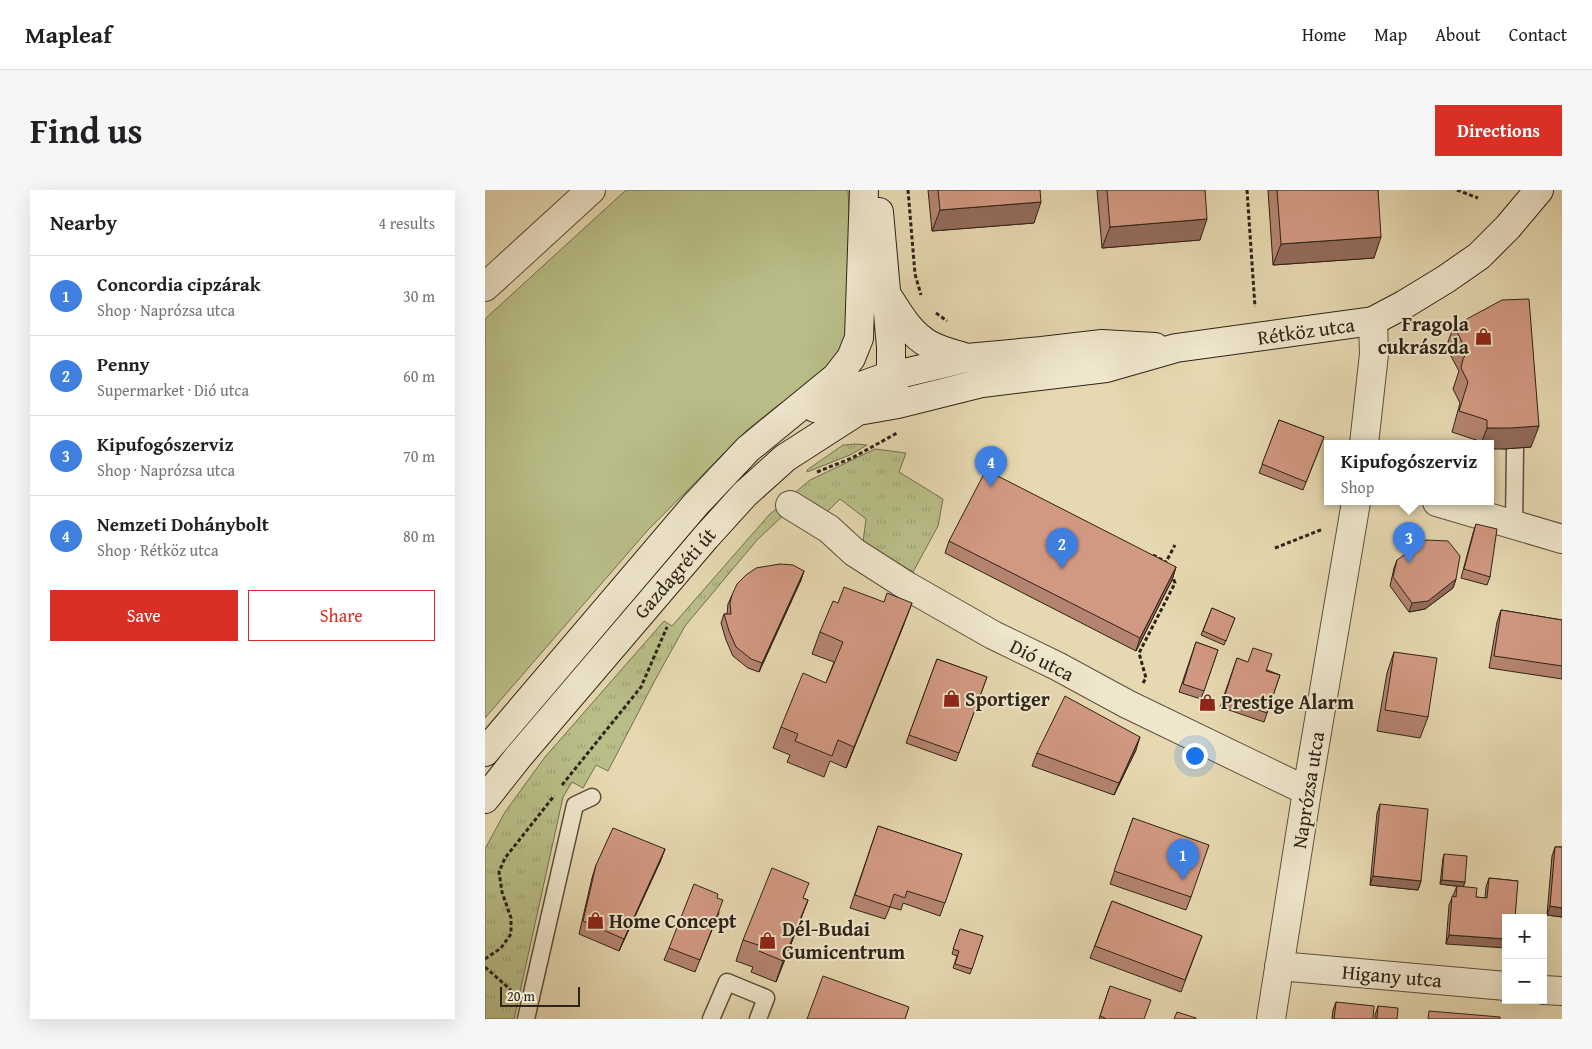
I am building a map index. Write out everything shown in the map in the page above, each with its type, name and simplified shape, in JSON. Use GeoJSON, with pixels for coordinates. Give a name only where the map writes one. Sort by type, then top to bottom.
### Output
{"type":"FeatureCollection","features":[{"type":"Feature","properties":{"kind":"street"},"geometry":{"type":"LineString","coordinates":[[485,287],[591,190]]}},
{"type":"Feature","properties":{"kind":"street","name":"Gazdagréti út"},"geometry":{"type":"LineString","coordinates":[[485,752],[696,504],[747,449],[836,377],[851,358],[859,338],[864,190]]}},
{"type":"Feature","properties":{"kind":"street"},"geometry":{"type":"LineString","coordinates":[[876,190],[891,347],[889,385]]}},
{"type":"Feature","properties":{"kind":"street","name":"Rétköz utca"},"geometry":{"type":"LineString","coordinates":[[889,385],[982,383],[1106,368],[1176,348],[1373,321],[1446,279],[1479,256],[1508,227],[1539,190]]}},
{"type":"Feature","properties":{"kind":"street"},"geometry":{"type":"LineString","coordinates":[[863,254],[877,367],[889,385]]}},
{"type":"Feature","properties":{"kind":"street"},"geometry":{"type":"LineString","coordinates":[[885,292],[904,322],[916,335],[931,346],[967,358]]}},
{"type":"Feature","properties":{"kind":"street"},"geometry":{"type":"LineString","coordinates":[[1364,440],[1374,354],[1373,321]]}},
{"type":"Feature","properties":{"kind":"street","name":"Rétköz utca"},"geometry":{"type":"LineString","coordinates":[[858,411],[889,385],[967,358],[1102,344],[1176,348]]}},
{"type":"Feature","properties":{"kind":"street","name":"Gazdagréti út"},"geometry":{"type":"LineString","coordinates":[[766,434],[847,391],[889,385]]}},
{"type":"Feature","properties":{"kind":"street","name":"Gazdagréti út"},"geometry":{"type":"LineString","coordinates":[[485,799],[525,749],[745,494],[785,458],[858,411]]}},
{"type":"Feature","properties":{"kind":"street","name":"Dió utca"},"geometry":{"type":"LineString","coordinates":[[790,505],[829,529],[855,552],[907,586],[993,636],[1057,666],[1127,704],[1307,791]]}},
{"type":"Feature","properties":{"kind":"street"},"geometry":{"type":"LineString","coordinates":[[1447,505],[1562,539]]}},
{"type":"Feature","properties":{"kind":"street","name":"Naprózsa utca"},"geometry":{"type":"LineString","coordinates":[[1271,1019],[1307,791],[1355,510]]}},
{"type":"Feature","properties":{"kind":"street","name":"Higany utca"},"geometry":{"type":"LineString","coordinates":[[1279,966],[1502,986]]}},
{"type":"Feature","properties":{"kind":"street"},"geometry":{"type":"LineString","coordinates":[[1547,990],[1562,991]]}},
{"type":"Feature","properties":{"kind":"lane"},"geometry":{"type":"LineString","coordinates":[[1515,448],[1515,525]]}},
{"type":"Feature","properties":{"kind":"lane"},"geometry":{"type":"LineString","coordinates":[[526,1019],[575,805],[592,797]]}},
{"type":"Feature","properties":{"kind":"lane"},"geometry":{"type":"LineString","coordinates":[[711,1019],[727,982],[766,998],[758,1019]]}},
{"type":"Feature","properties":{"kind":"path"},"geometry":{"type":"LineString","coordinates":[[908,190],[915,274],[918,286],[925,300]]}},
{"type":"Feature","properties":{"kind":"path"},"geometry":{"type":"LineString","coordinates":[[1247,190],[1255,307]]}},
{"type":"Feature","properties":{"kind":"path"},"geometry":{"type":"LineString","coordinates":[[1457,190],[1478,198]]}},
{"type":"Feature","properties":{"kind":"path"},"geometry":{"type":"LineString","coordinates":[[931,308],[952,324],[963,344],[967,358]]}},
{"type":"Feature","properties":{"kind":"path"},"geometry":{"type":"LineString","coordinates":[[816,472],[852,458],[901,431]]}},
{"type":"Feature","properties":{"kind":"path"},"geometry":{"type":"LineString","coordinates":[[1275,548],[1355,510]]}},
{"type":"Feature","properties":{"kind":"path"},"geometry":{"type":"LineString","coordinates":[[1166,562],[1175,544]]}},
{"type":"Feature","properties":{"kind":"path"},"geometry":{"type":"LineString","coordinates":[[1145,552],[1166,562],[1175,583],[1139,653],[1146,678]]}},
{"type":"Feature","properties":{"kind":"path"},"geometry":{"type":"LineString","coordinates":[[485,960],[501,948],[511,934],[511,918],[502,892],[499,872],[505,858],[641,687],[670,620]]}},
{"type":"Feature","properties":{"kind":"green space"},"geometry":{"type":"Polygon","coordinates":[[[626,190],[848,190],[853,307],[844,352],[831,369],[777,406],[747,430],[647,531],[485,718],[485,319],[626,190]]]}},
{"type":"Feature","properties":{"kind":"green space"},"geometry":{"type":"Polygon","coordinates":[[[843,445],[867,445],[850,455],[807,472],[807,470],[843,445]]]}},
{"type":"Feature","properties":{"kind":"green space"},"geometry":{"type":"Polygon","coordinates":[[[875,449],[906,453],[899,472],[943,499],[938,526],[913,572],[863,542],[866,519],[840,499],[827,512],[802,498],[757,540],[685,626],[608,771],[596,765],[583,788],[572,782],[563,797],[514,1019],[485,1019],[485,849],[505,812],[545,757],[664,621],[672,626],[769,515],[810,480],[875,449]]]}},
{"type":"Feature","properties":{"kind":"building"},"geometry":{"type":"Polygon","coordinates":[[[938,190],[1040,190],[1041,202],[940,210],[938,190]]]}},
{"type":"Feature","properties":{"kind":"building"},"geometry":{"type":"Polygon","coordinates":[[[1107,190],[1205,190],[1207,219],[1110,227],[1107,190]]]}},
{"type":"Feature","properties":{"kind":"building"},"geometry":{"type":"Polygon","coordinates":[[[1277,190],[1378,190],[1381,237],[1281,244],[1277,190]]]}},
{"type":"Feature","properties":{"kind":"building"},"geometry":{"type":"Polygon","coordinates":[[[1529,299],[1539,426],[1487,428],[1487,420],[1459,411],[1468,382],[1461,368],[1467,352],[1454,326],[1502,300],[1529,299]]]}},
{"type":"Feature","properties":{"kind":"building"},"geometry":{"type":"Polygon","coordinates":[[[1279,420],[1324,437],[1306,482],[1262,464],[1279,420]]]}},
{"type":"Feature","properties":{"kind":"building"},"geometry":{"type":"Polygon","coordinates":[[[986,470],[1176,567],[1140,638],[949,541],[986,470]]]}},
{"type":"Feature","properties":{"kind":"building"},"geometry":{"type":"Polygon","coordinates":[[[1476,524],[1497,529],[1490,577],[1464,569],[1476,524]]]}},
{"type":"Feature","properties":{"kind":"building"},"geometry":{"type":"Polygon","coordinates":[[[1426,540],[1448,541],[1460,556],[1456,579],[1428,601],[1412,603],[1393,577],[1397,560],[1426,540]]]}},
{"type":"Feature","properties":{"kind":"building"},"geometry":{"type":"Polygon","coordinates":[[[780,564],[793,565],[804,571],[762,663],[751,659],[736,647],[724,614],[731,614],[730,603],[732,595],[737,584],[746,575],[756,568],[780,564]]]}},
{"type":"Feature","properties":{"kind":"building"},"geometry":{"type":"Polygon","coordinates":[[[844,587],[884,602],[887,593],[912,603],[854,747],[838,740],[832,756],[795,741],[798,734],[781,727],[803,673],[826,683],[843,642],[820,632],[833,601],[838,603],[844,587]]]}},
{"type":"Feature","properties":{"kind":"building"},"geometry":{"type":"Polygon","coordinates":[[[1212,608],[1235,618],[1226,641],[1203,631],[1212,608]]]}},
{"type":"Feature","properties":{"kind":"building"},"geometry":{"type":"Polygon","coordinates":[[[1501,610],[1562,620],[1562,666],[1494,656],[1501,610]]]}},
{"type":"Feature","properties":{"kind":"building"},"geometry":{"type":"Polygon","coordinates":[[[1196,642],[1218,650],[1204,691],[1183,684],[1196,642]]]}},
{"type":"Feature","properties":{"kind":"building"},"geometry":{"type":"Polygon","coordinates":[[[1253,648],[1272,654],[1266,671],[1280,675],[1267,713],[1224,698],[1237,658],[1248,662],[1253,648]]]}},
{"type":"Feature","properties":{"kind":"building"},"geometry":{"type":"Polygon","coordinates":[[[1394,652],[1437,658],[1428,717],[1385,710],[1394,652]]]}},
{"type":"Feature","properties":{"kind":"building"},"geometry":{"type":"Polygon","coordinates":[[[937,659],[987,677],[959,753],[909,735],[937,659]]]}},
{"type":"Feature","properties":{"kind":"building"},"geometry":{"type":"Polygon","coordinates":[[[1065,696],[1140,737],[1119,783],[1037,753],[1065,696]]]}},
{"type":"Feature","properties":{"kind":"building"},"geometry":{"type":"Polygon","coordinates":[[[1380,804],[1428,809],[1421,881],[1373,876],[1380,804]]]}},
{"type":"Feature","properties":{"kind":"building"},"geometry":{"type":"Polygon","coordinates":[[[1133,818],[1209,845],[1191,897],[1114,871],[1133,818]]]}},
{"type":"Feature","properties":{"kind":"building"},"geometry":{"type":"Polygon","coordinates":[[[878,826],[962,854],[945,903],[907,891],[905,898],[894,894],[890,907],[855,895],[878,826]]]}},
{"type":"Feature","properties":{"kind":"building"},"geometry":{"type":"Polygon","coordinates":[[[613,828],[665,849],[624,939],[583,921],[596,865],[613,828]]]}},
{"type":"Feature","properties":{"kind":"building"},"geometry":{"type":"Polygon","coordinates":[[[1555,847],[1562,847],[1562,908],[1550,906],[1555,847]]]}},
{"type":"Feature","properties":{"kind":"building"},"geometry":{"type":"Polygon","coordinates":[[[1444,854],[1467,856],[1465,882],[1442,880],[1444,854]]]}},
{"type":"Feature","properties":{"kind":"building","name":"Dél-Budai Gumicentrum"},"geometry":{"type":"Polygon","coordinates":[[[772,868],[809,883],[803,898],[808,900],[783,961],[759,951],[761,946],[743,940],[772,868]]]}},
{"type":"Feature","properties":{"kind":"building"},"geometry":{"type":"Polygon","coordinates":[[[1489,878],[1518,881],[1515,914],[1502,914],[1502,939],[1449,935],[1452,896],[1456,897],[1457,886],[1477,888],[1476,897],[1487,898],[1489,878]]]}},
{"type":"Feature","properties":{"kind":"building"},"geometry":{"type":"Polygon","coordinates":[[[694,884],[718,894],[717,898],[723,900],[700,960],[669,948],[694,884]]]}},
{"type":"Feature","properties":{"kind":"building"},"geometry":{"type":"Polygon","coordinates":[[[1112,901],[1202,936],[1185,980],[1095,946],[1112,901]]]}},
{"type":"Feature","properties":{"kind":"building"},"geometry":{"type":"Polygon","coordinates":[[[960,929],[983,936],[972,969],[955,964],[959,951],[953,949],[960,929]]]}},
{"type":"Feature","properties":{"kind":"building"},"geometry":{"type":"Polygon","coordinates":[[[823,976],[909,1007],[905,1019],[807,1019],[823,976]]]}},
{"type":"Feature","properties":{"kind":"building"},"geometry":{"type":"Polygon","coordinates":[[[1110,986],[1151,1000],[1144,1019],[1105,1019],[1100,1016],[1110,986]]]}},
{"type":"Feature","properties":{"kind":"building"},"geometry":{"type":"Polygon","coordinates":[[[1336,1002],[1374,1006],[1373,1019],[1334,1019],[1336,1002]]]}},
{"type":"Feature","properties":{"kind":"building"},"geometry":{"type":"Polygon","coordinates":[[[1378,1006],[1398,1008],[1397,1019],[1377,1019],[1378,1006]]]}},
{"type":"Feature","properties":{"kind":"building"},"geometry":{"type":"Polygon","coordinates":[[[1429,1011],[1500,1017],[1500,1019],[1428,1019],[1429,1011]]]}},
{"type":"Feature","properties":{"kind":"building"},"geometry":{"type":"Polygon","coordinates":[[[1177,1012],[1196,1018],[1196,1019],[1174,1019],[1177,1012]]]}},
{"type":"Feature","properties":{"kind":"place","name":"Fragola cukrászda"},"geometry":{"type":"Point","coordinates":[1483,336]}},
{"type":"Feature","properties":{"kind":"place","name":"Nemzeti Dohánybolt"},"geometry":{"type":"Point","coordinates":[991,487]}},
{"type":"Feature","properties":{"kind":"place","name":"Kipufogószerviz"},"geometry":{"type":"Point","coordinates":[1409,563]}},
{"type":"Feature","properties":{"kind":"place","name":"Penny"},"geometry":{"type":"Point","coordinates":[1062,569]}},
{"type":"Feature","properties":{"kind":"place","name":"Sportiger"},"geometry":{"type":"Point","coordinates":[951,699]}},
{"type":"Feature","properties":{"kind":"place","name":"Prestige Alarm"},"geometry":{"type":"Point","coordinates":[1207,702]}},
{"type":"Feature","properties":{"kind":"place","name":"Concordia cipzárak"},"geometry":{"type":"Point","coordinates":[1183,880]}},
{"type":"Feature","properties":{"kind":"place","name":"Home Concept"},"geometry":{"type":"Point","coordinates":[595,921]}},
{"type":"Feature","properties":{"kind":"place","name":"Dél-Budai Gumicentrum"},"geometry":{"type":"Point","coordinates":[768,941]}}]}
